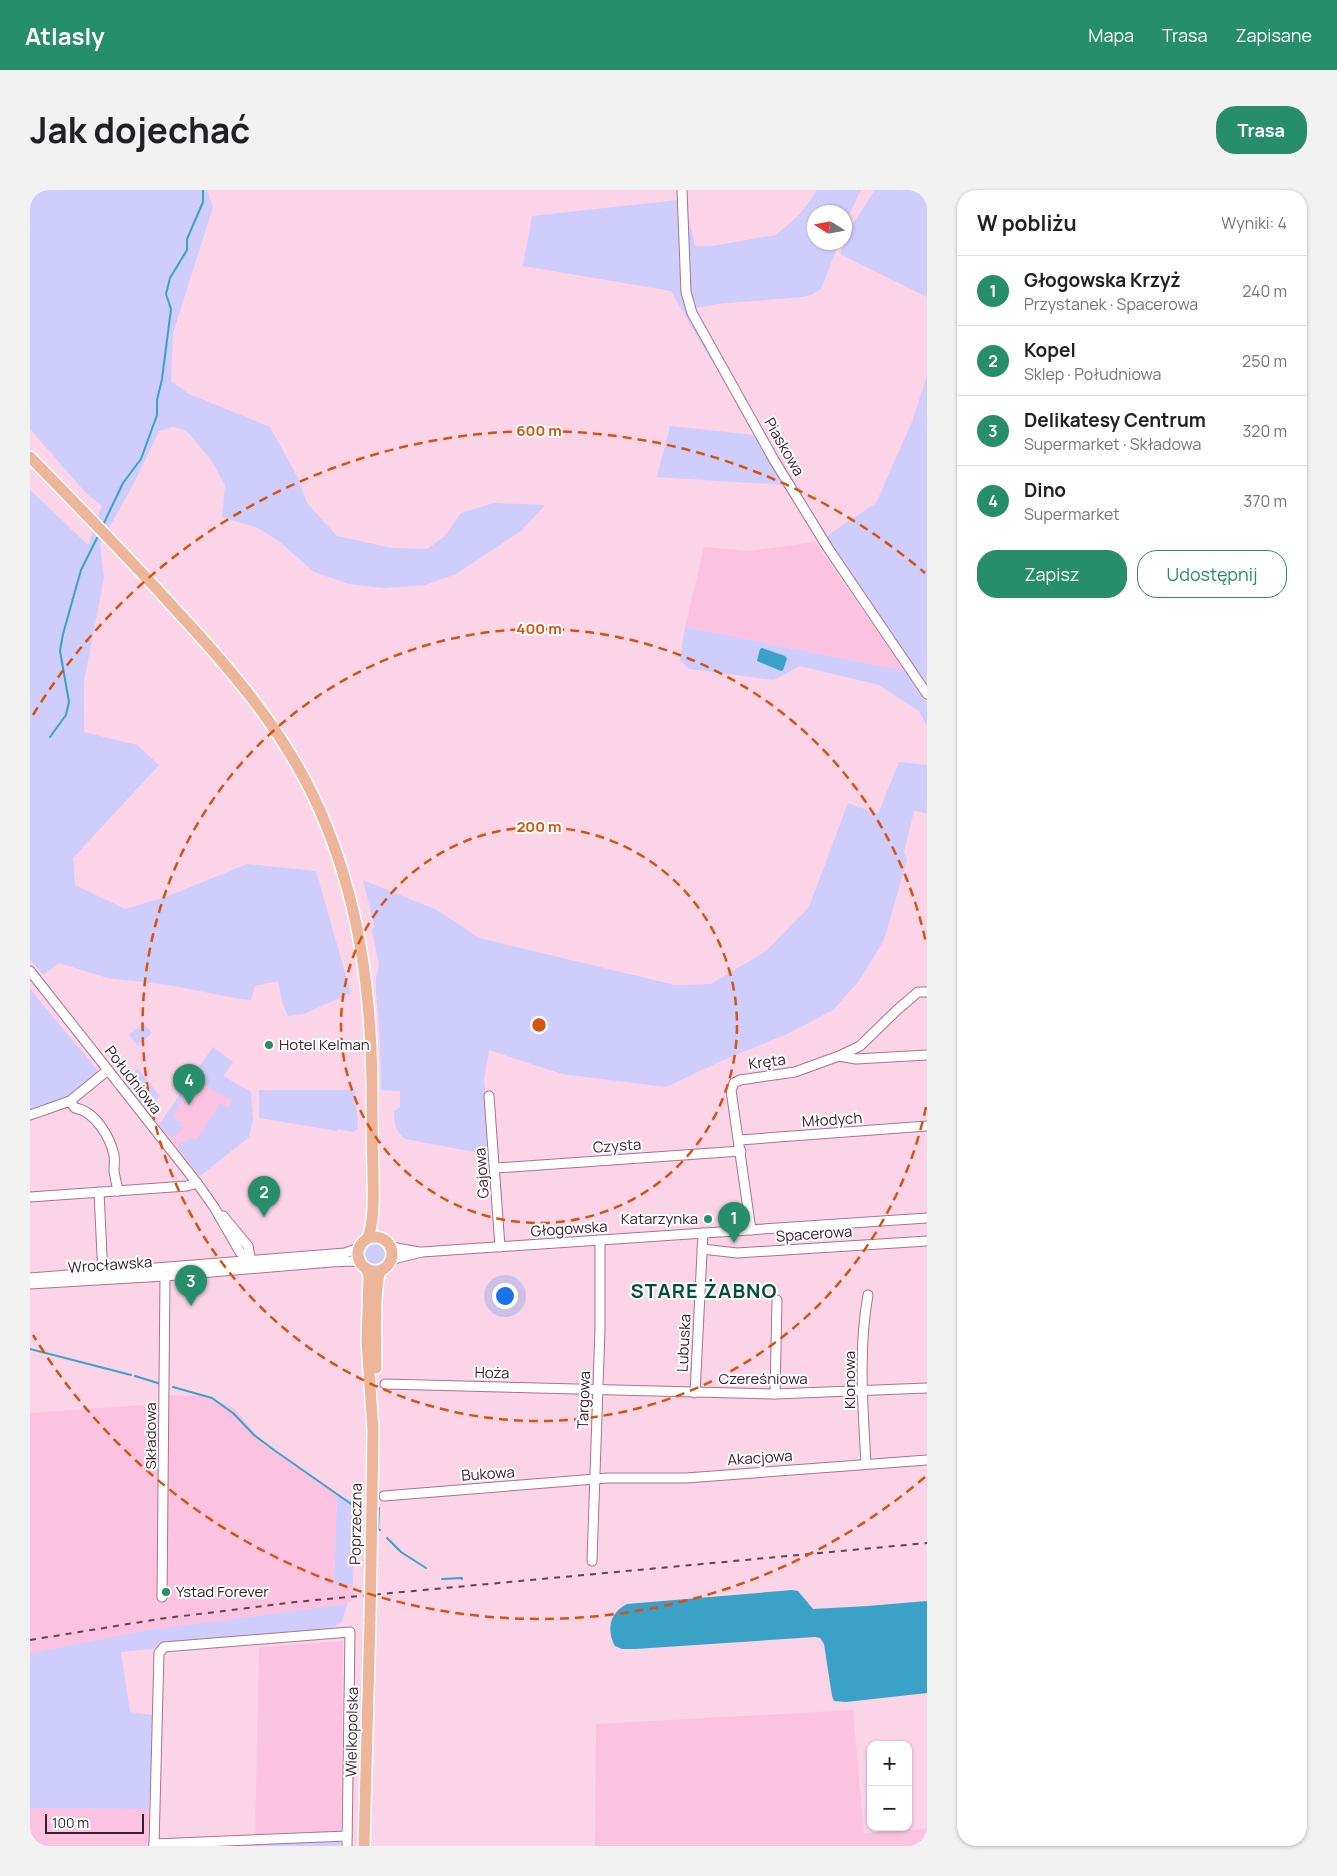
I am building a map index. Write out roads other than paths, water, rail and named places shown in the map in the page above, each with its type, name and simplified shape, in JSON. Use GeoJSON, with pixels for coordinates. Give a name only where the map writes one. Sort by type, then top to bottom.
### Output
{"type":"FeatureCollection","features":[{"type":"Feature","properties":{"kind":"main road"},"geometry":{"type":"LineString","coordinates":[[30,457],[163,595],[238,679],[266,715],[289,752],[328,828],[354,912],[365,969],[371,1044],[374,1201],[378,1231],[381,1238],[391,1247],[391,1261],[381,1270],[374,1271],[363,1266],[358,1257],[359,1248],[368,1238],[374,1201]]}},
{"type":"Feature","properties":{"kind":"main road"},"geometry":{"type":"LineString","coordinates":[[368,1238],[381,1238]]}},
{"type":"Feature","properties":{"kind":"main road","name":"Poprzeczna"},"geometry":{"type":"LineString","coordinates":[[363,1266],[369,1277],[367,1341],[373,1430]]}},
{"type":"Feature","properties":{"kind":"main road","name":"Poprzeczna"},"geometry":{"type":"LineString","coordinates":[[370,1619],[377,1296],[378,1276],[381,1270]]}},
{"type":"Feature","properties":{"kind":"main road","name":"Wielkopolska"},"geometry":{"type":"LineString","coordinates":[[364,1846],[370,1619]]}},
{"type":"Feature","properties":{"kind":"street","name":"Piaskowa"},"geometry":{"type":"LineString","coordinates":[[682,190],[686,292],[692,313],[774,460],[828,548],[927,694]]}},
{"type":"Feature","properties":{"kind":"street","name":"Południowa"},"geometry":{"type":"LineString","coordinates":[[30,971],[214,1206],[248,1246],[250,1263]]}},
{"type":"Feature","properties":{"kind":"street","name":"Kręta"},"geometry":{"type":"LineString","coordinates":[[751,1230],[740,1140],[731,1090],[734,1083],[740,1080],[794,1072],[839,1056],[860,1046],[896,1010],[918,992],[927,992]]}},
{"type":"Feature","properties":{"kind":"street"},"geometry":{"type":"LineString","coordinates":[[839,1056],[856,1059],[927,1055]]}},
{"type":"Feature","properties":{"kind":"street"},"geometry":{"type":"LineString","coordinates":[[30,1115],[70,1100],[108,1070]]}},
{"type":"Feature","properties":{"kind":"street","name":"Gajowa"},"geometry":{"type":"LineString","coordinates":[[490,1096],[500,1247]]}},
{"type":"Feature","properties":{"kind":"street"},"geometry":{"type":"LineString","coordinates":[[70,1100],[75,1108],[95,1118],[111,1146],[115,1159],[114,1171],[118,1191]]}},
{"type":"Feature","properties":{"kind":"street","name":"Młodych"},"geometry":{"type":"LineString","coordinates":[[740,1140],[927,1126]]}},
{"type":"Feature","properties":{"kind":"street","name":"Czysta"},"geometry":{"type":"LineString","coordinates":[[496,1168],[741,1151]]}},
{"type":"Feature","properties":{"kind":"street"},"geometry":{"type":"LineString","coordinates":[[30,1197],[187,1186],[197,1182]]}},
{"type":"Feature","properties":{"kind":"street"},"geometry":{"type":"LineString","coordinates":[[98,1192],[103,1275]]}},
{"type":"Feature","properties":{"kind":"street","name":"Południowa"},"geometry":{"type":"LineString","coordinates":[[214,1206],[239,1250],[250,1263]]}},
{"type":"Feature","properties":{"kind":"street","name":"Głogowska"},"geometry":{"type":"LineString","coordinates":[[391,1261],[422,1252],[927,1218]]}},
{"type":"Feature","properties":{"kind":"street","name":"Lubuska"},"geometry":{"type":"LineString","coordinates":[[695,1393],[703,1233]]}},
{"type":"Feature","properties":{"kind":"street","name":"Targowa"},"geometry":{"type":"LineString","coordinates":[[592,1561],[599,1390],[600,1240]]}},
{"type":"Feature","properties":{"kind":"street","name":"Spacerowa"},"geometry":{"type":"LineString","coordinates":[[702,1249],[737,1252],[927,1240]]}},
{"type":"Feature","properties":{"kind":"street","name":"Głogowska"},"geometry":{"type":"LineString","coordinates":[[391,1247],[422,1252]]}},
{"type":"Feature","properties":{"kind":"street"},"geometry":{"type":"LineString","coordinates":[[250,1263],[345,1253],[359,1248]]}},
{"type":"Feature","properties":{"kind":"street"},"geometry":{"type":"LineString","coordinates":[[232,1261],[239,1250]]}},
{"type":"Feature","properties":{"kind":"street","name":"Wrocławska"},"geometry":{"type":"LineString","coordinates":[[30,1284],[157,1267],[232,1261],[250,1263]]}},
{"type":"Feature","properties":{"kind":"street"},"geometry":{"type":"LineString","coordinates":[[250,1263],[345,1261],[363,1266]]}},
{"type":"Feature","properties":{"kind":"street","name":"Wrocławska"},"geometry":{"type":"LineString","coordinates":[[30,1278],[103,1275],[165,1276],[250,1263]]}},
{"type":"Feature","properties":{"kind":"street"},"geometry":{"type":"LineString","coordinates":[[157,1267],[165,1276],[182,1265]]}},
{"type":"Feature","properties":{"kind":"street","name":"Składowa"},"geometry":{"type":"LineString","coordinates":[[162,1597],[165,1276]]}},
{"type":"Feature","properties":{"kind":"street","name":"Klonowa"},"geometry":{"type":"LineString","coordinates":[[866,1464],[862,1391],[864,1317],[868,1295]]}},
{"type":"Feature","properties":{"kind":"street"},"geometry":{"type":"LineString","coordinates":[[776,1394],[777,1300]]}},
{"type":"Feature","properties":{"kind":"street","name":"Hoża"},"geometry":{"type":"LineString","coordinates":[[385,1384],[599,1390]]}},
{"type":"Feature","properties":{"kind":"street","name":"Czereśniowa"},"geometry":{"type":"LineString","coordinates":[[599,1390],[776,1394],[927,1388]]}},
{"type":"Feature","properties":{"kind":"street","name":"Akacjowa"},"geometry":{"type":"LineString","coordinates":[[595,1480],[678,1478],[927,1460]]}},
{"type":"Feature","properties":{"kind":"street","name":"Bukowa"},"geometry":{"type":"LineString","coordinates":[[384,1496],[595,1480]]}},
{"type":"Feature","properties":{"kind":"street"},"geometry":{"type":"LineString","coordinates":[[347,1836],[154,1845],[159,1653],[162,1649],[350,1632],[347,1846]]}},
{"type":"Feature","properties":{"kind":"waterway"},"geometry":{"type":"LineString","coordinates":[[104,523],[123,483],[141,459],[157,415],[157,400],[162,379],[171,309],[166,294],[170,278],[187,250],[187,239],[203,202],[203,190]]}},
{"type":"Feature","properties":{"kind":"waterway"},"geometry":{"type":"LineString","coordinates":[[50,737],[66,715],[69,702],[60,651],[63,634],[81,570],[97,538]]}},
{"type":"Feature","properties":{"kind":"waterway"},"geometry":{"type":"LineString","coordinates":[[30,1349],[131,1375]]}},
{"type":"Feature","properties":{"kind":"waterway"},"geometry":{"type":"LineString","coordinates":[[135,1376],[161,1384]]}},
{"type":"Feature","properties":{"kind":"waterway"},"geometry":{"type":"LineString","coordinates":[[173,1387],[212,1398],[233,1413],[254,1435],[354,1506]]}},
{"type":"Feature","properties":{"kind":"waterway"},"geometry":{"type":"LineString","coordinates":[[378,1508],[378,1529],[380,1530]]}},
{"type":"Feature","properties":{"kind":"waterway"},"geometry":{"type":"LineString","coordinates":[[387,1538],[401,1552],[426,1568]]}},
{"type":"Feature","properties":{"kind":"waterway"},"geometry":{"type":"LineString","coordinates":[[442,1579],[462,1579]]}},
{"type":"Feature","properties":{"kind":"railway"},"geometry":{"type":"LineString","coordinates":[[30,1640],[159,1619],[295,1602],[927,1543]]}},
{"type":"Feature","properties":{"kind":"place","name":"Hotel Kelman"},"geometry":{"type":"Point","coordinates":[269,1045]}},
{"type":"Feature","properties":{"kind":"place","name":"Dino"},"geometry":{"type":"Point","coordinates":[189,1105]}},
{"type":"Feature","properties":{"kind":"place","name":"Kopel"},"geometry":{"type":"Point","coordinates":[264,1217]}},
{"type":"Feature","properties":{"kind":"place","name":"Katarzynka"},"geometry":{"type":"Point","coordinates":[708,1219]}},
{"type":"Feature","properties":{"kind":"place","name":"Głogowska Krzyż"},"geometry":{"type":"Point","coordinates":[734,1243]}},
{"type":"Feature","properties":{"kind":"place","name":"Delikatesy Centrum"},"geometry":{"type":"Point","coordinates":[191,1306]}},
{"type":"Feature","properties":{"kind":"place","name":"Ystad Forever"},"geometry":{"type":"Point","coordinates":[166,1592]}},
{"type":"Feature","properties":{"kind":"district","name":"STARE ŻABNO"},"geometry":{"type":"Point","coordinates":[704,1291]}}]}
